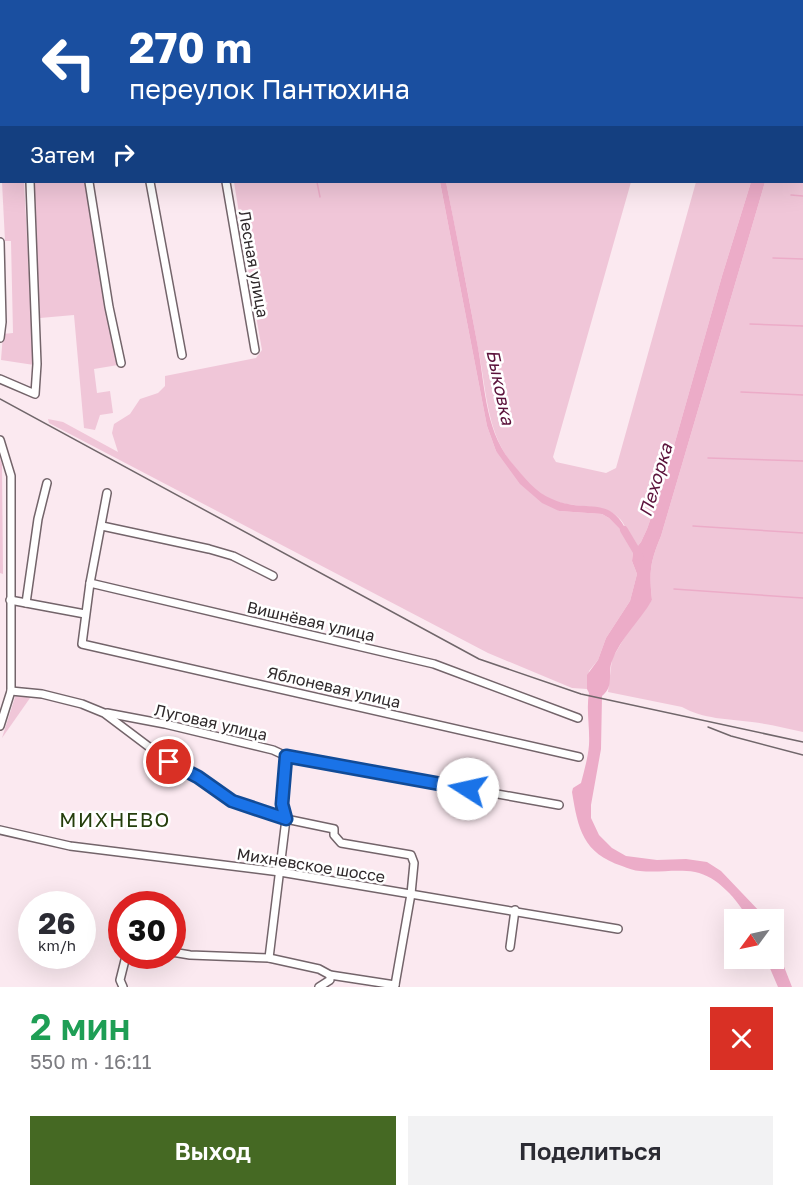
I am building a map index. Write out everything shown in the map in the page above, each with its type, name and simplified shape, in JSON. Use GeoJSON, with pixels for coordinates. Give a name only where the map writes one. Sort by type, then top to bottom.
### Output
{"type":"FeatureCollection","features":[{"type":"Feature","properties":{"kind":"street"},"geometry":{"type":"LineString","coordinates":[[0,379],[35,394],[37,364],[30,183]]}},
{"type":"Feature","properties":{"kind":"street"},"geometry":{"type":"LineString","coordinates":[[89,183],[109,307],[121,363]]}},
{"type":"Feature","properties":{"kind":"street"},"geometry":{"type":"LineString","coordinates":[[150,183],[182,355]]}},
{"type":"Feature","properties":{"kind":"street","name":"Лесная улица"},"geometry":{"type":"LineString","coordinates":[[226,183],[255,350]]}},
{"type":"Feature","properties":{"kind":"street"},"geometry":{"type":"LineString","coordinates":[[0,242],[2,322],[0,338]]}},
{"type":"Feature","properties":{"kind":"street"},"geometry":{"type":"LineString","coordinates":[[0,440],[11,476],[11,691],[0,726]]}},
{"type":"Feature","properties":{"kind":"street"},"geometry":{"type":"LineString","coordinates":[[26,603],[38,519],[48,483]]}},
{"type":"Feature","properties":{"kind":"street"},"geometry":{"type":"LineString","coordinates":[[10,600],[85,614],[107,493]]}},
{"type":"Feature","properties":{"kind":"street"},"geometry":{"type":"LineString","coordinates":[[102,526],[233,556],[273,576]]}},
{"type":"Feature","properties":{"kind":"street","name":"Вишнёвая улица"},"geometry":{"type":"LineString","coordinates":[[90,583],[434,664],[578,718]]}},
{"type":"Feature","properties":{"kind":"street","name":"Яблоневая улица"},"geometry":{"type":"LineString","coordinates":[[85,614],[82,644],[579,757]]}},
{"type":"Feature","properties":{"kind":"street"},"geometry":{"type":"LineString","coordinates":[[11,691],[42,694],[82,704],[104,713],[169,762],[198,777],[232,801],[286,819],[334,829],[334,835],[341,843],[411,855],[414,863],[411,894],[396,986],[330,975],[319,969],[269,958],[186,954]]}},
{"type":"Feature","properties":{"kind":"street","name":"Луговая улица"},"geometry":{"type":"LineString","coordinates":[[104,713],[165,724],[273,750],[286,756],[560,805]]}},
{"type":"Feature","properties":{"kind":"street"},"geometry":{"type":"LineString","coordinates":[[269,958],[286,819],[282,804],[286,756]]}},
{"type":"Feature","properties":{"kind":"street","name":"Михневское шоссе"},"geometry":{"type":"LineString","coordinates":[[0,830],[70,846],[280,872],[618,929]]}},
{"type":"Feature","properties":{"kind":"street"},"geometry":{"type":"LineString","coordinates":[[510,947],[515,910]]}},
{"type":"Feature","properties":{"kind":"street"},"geometry":{"type":"LineString","coordinates":[[319,987],[330,980],[330,975]]}},
{"type":"Feature","properties":{"kind":"shaded area"},"geometry":{"type":"Polygon","coordinates":[[[2,183],[24,183],[34,365],[1,360],[3,334],[13,333],[11,241],[5,241],[2,183]]]}},
{"type":"Feature","properties":{"kind":"shaded area"},"geometry":{"type":"Polygon","coordinates":[[[33,183],[86,183],[106,310],[118,365],[94,369],[97,393],[110,391],[113,413],[100,415],[95,430],[84,428],[74,315],[40,318],[33,183]]]}},
{"type":"Feature","properties":{"kind":"shaded area"},"geometry":{"type":"Polygon","coordinates":[[[234,183],[440,183],[487,426],[496,451],[524,478],[502,449],[491,421],[446,183],[631,183],[553,457],[556,462],[606,473],[616,468],[696,183],[751,183],[664,481],[647,529],[633,552],[632,561],[637,574],[630,601],[606,638],[598,660],[589,671],[587,689],[572,688],[488,653],[49,423],[48,419],[63,422],[118,452],[112,433],[114,424],[130,414],[140,399],[158,393],[165,386],[165,376],[256,358],[262,350],[256,316],[268,303],[252,293],[234,183]],[[538,491],[559,511],[602,514],[629,537],[624,525],[617,516],[609,511],[565,504],[548,498],[538,491]]]}},
{"type":"Feature","properties":{"kind":"shaded area"},"geometry":{"type":"Polygon","coordinates":[[[440,183],[446,183],[487,405],[496,436],[503,450],[525,479],[541,493],[565,503],[607,509],[623,524],[630,539],[602,514],[559,511],[542,503],[520,484],[496,451],[487,426],[440,183]]]}},
{"type":"Feature","properties":{"kind":"shaded area"},"geometry":{"type":"Polygon","coordinates":[[[751,183],[765,183],[653,560],[652,600],[616,652],[611,666],[610,684],[602,696],[601,749],[591,805],[591,818],[599,835],[612,848],[626,856],[707,862],[721,871],[757,909],[742,909],[726,890],[703,874],[688,871],[636,870],[609,861],[591,847],[580,828],[577,817],[572,792],[573,788],[581,783],[588,750],[587,675],[598,660],[606,638],[630,601],[637,574],[632,561],[633,552],[647,529],[664,481],[751,183]]]}},
{"type":"Feature","properties":{"kind":"shaded area"},"geometry":{"type":"Polygon","coordinates":[[[765,183],[803,183],[803,732],[707,716],[682,707],[608,692],[612,659],[630,628],[652,600],[651,574],[765,183]]]}},
{"type":"Feature","properties":{"kind":"shaded area"},"geometry":{"type":"Polygon","coordinates":[[[0,458],[2,464],[3,574],[0,573],[0,458]]]}},
{"type":"Feature","properties":{"kind":"shaded area"},"geometry":{"type":"Polygon","coordinates":[[[16,694],[30,698],[2,738],[16,694]]]}},
{"type":"Feature","properties":{"kind":"shaded area"},"geometry":{"type":"Polygon","coordinates":[[[784,967],[792,987],[778,987],[770,969],[784,969],[784,967]]]}},
{"type":"Feature","properties":{"kind":"waterway"},"geometry":{"type":"LineString","coordinates":[[317,183],[320,197]]}},
{"type":"Feature","properties":{"kind":"waterway"},"geometry":{"type":"LineString","coordinates":[[791,195],[803,196]]}},
{"type":"Feature","properties":{"kind":"waterway"},"geometry":{"type":"LineString","coordinates":[[773,258],[803,259]]}},
{"type":"Feature","properties":{"kind":"waterway"},"geometry":{"type":"LineString","coordinates":[[750,324],[803,326]]}},
{"type":"Feature","properties":{"kind":"waterway"},"geometry":{"type":"LineString","coordinates":[[741,392],[803,395]]}},
{"type":"Feature","properties":{"kind":"waterway"},"geometry":{"type":"LineString","coordinates":[[708,458],[803,461]]}},
{"type":"Feature","properties":{"kind":"waterway"},"geometry":{"type":"LineString","coordinates":[[693,526],[803,533]]}},
{"type":"Feature","properties":{"kind":"waterway","name":"Быковка"},"geometry":{"type":"LineString","coordinates":[[624,530],[640,557]]}},
{"type":"Feature","properties":{"kind":"waterway"},"geometry":{"type":"LineString","coordinates":[[674,589],[803,598]]}},
{"type":"Feature","properties":{"kind":"railway"},"geometry":{"type":"LineString","coordinates":[[0,399],[479,659],[581,694],[803,742]]}},
{"type":"Feature","properties":{"kind":"railway"},"geometry":{"type":"LineString","coordinates":[[708,727],[731,736],[803,755]]}},
{"type":"Feature","properties":{"kind":"district","name":"МИХНЕВО"},"geometry":{"type":"Point","coordinates":[115,819]}},
{"type":"Feature","properties":{"kind":"route"},"geometry":{"type":"LineString","coordinates":[[169,762],[198,777],[232,801],[286,819],[282,804],[286,756],[468,789]]}},
{"type":"Feature","properties":{"kind":"water label","name":"Пехорка"},"geometry":{"type":"Point","coordinates":[655,480]}}]}
